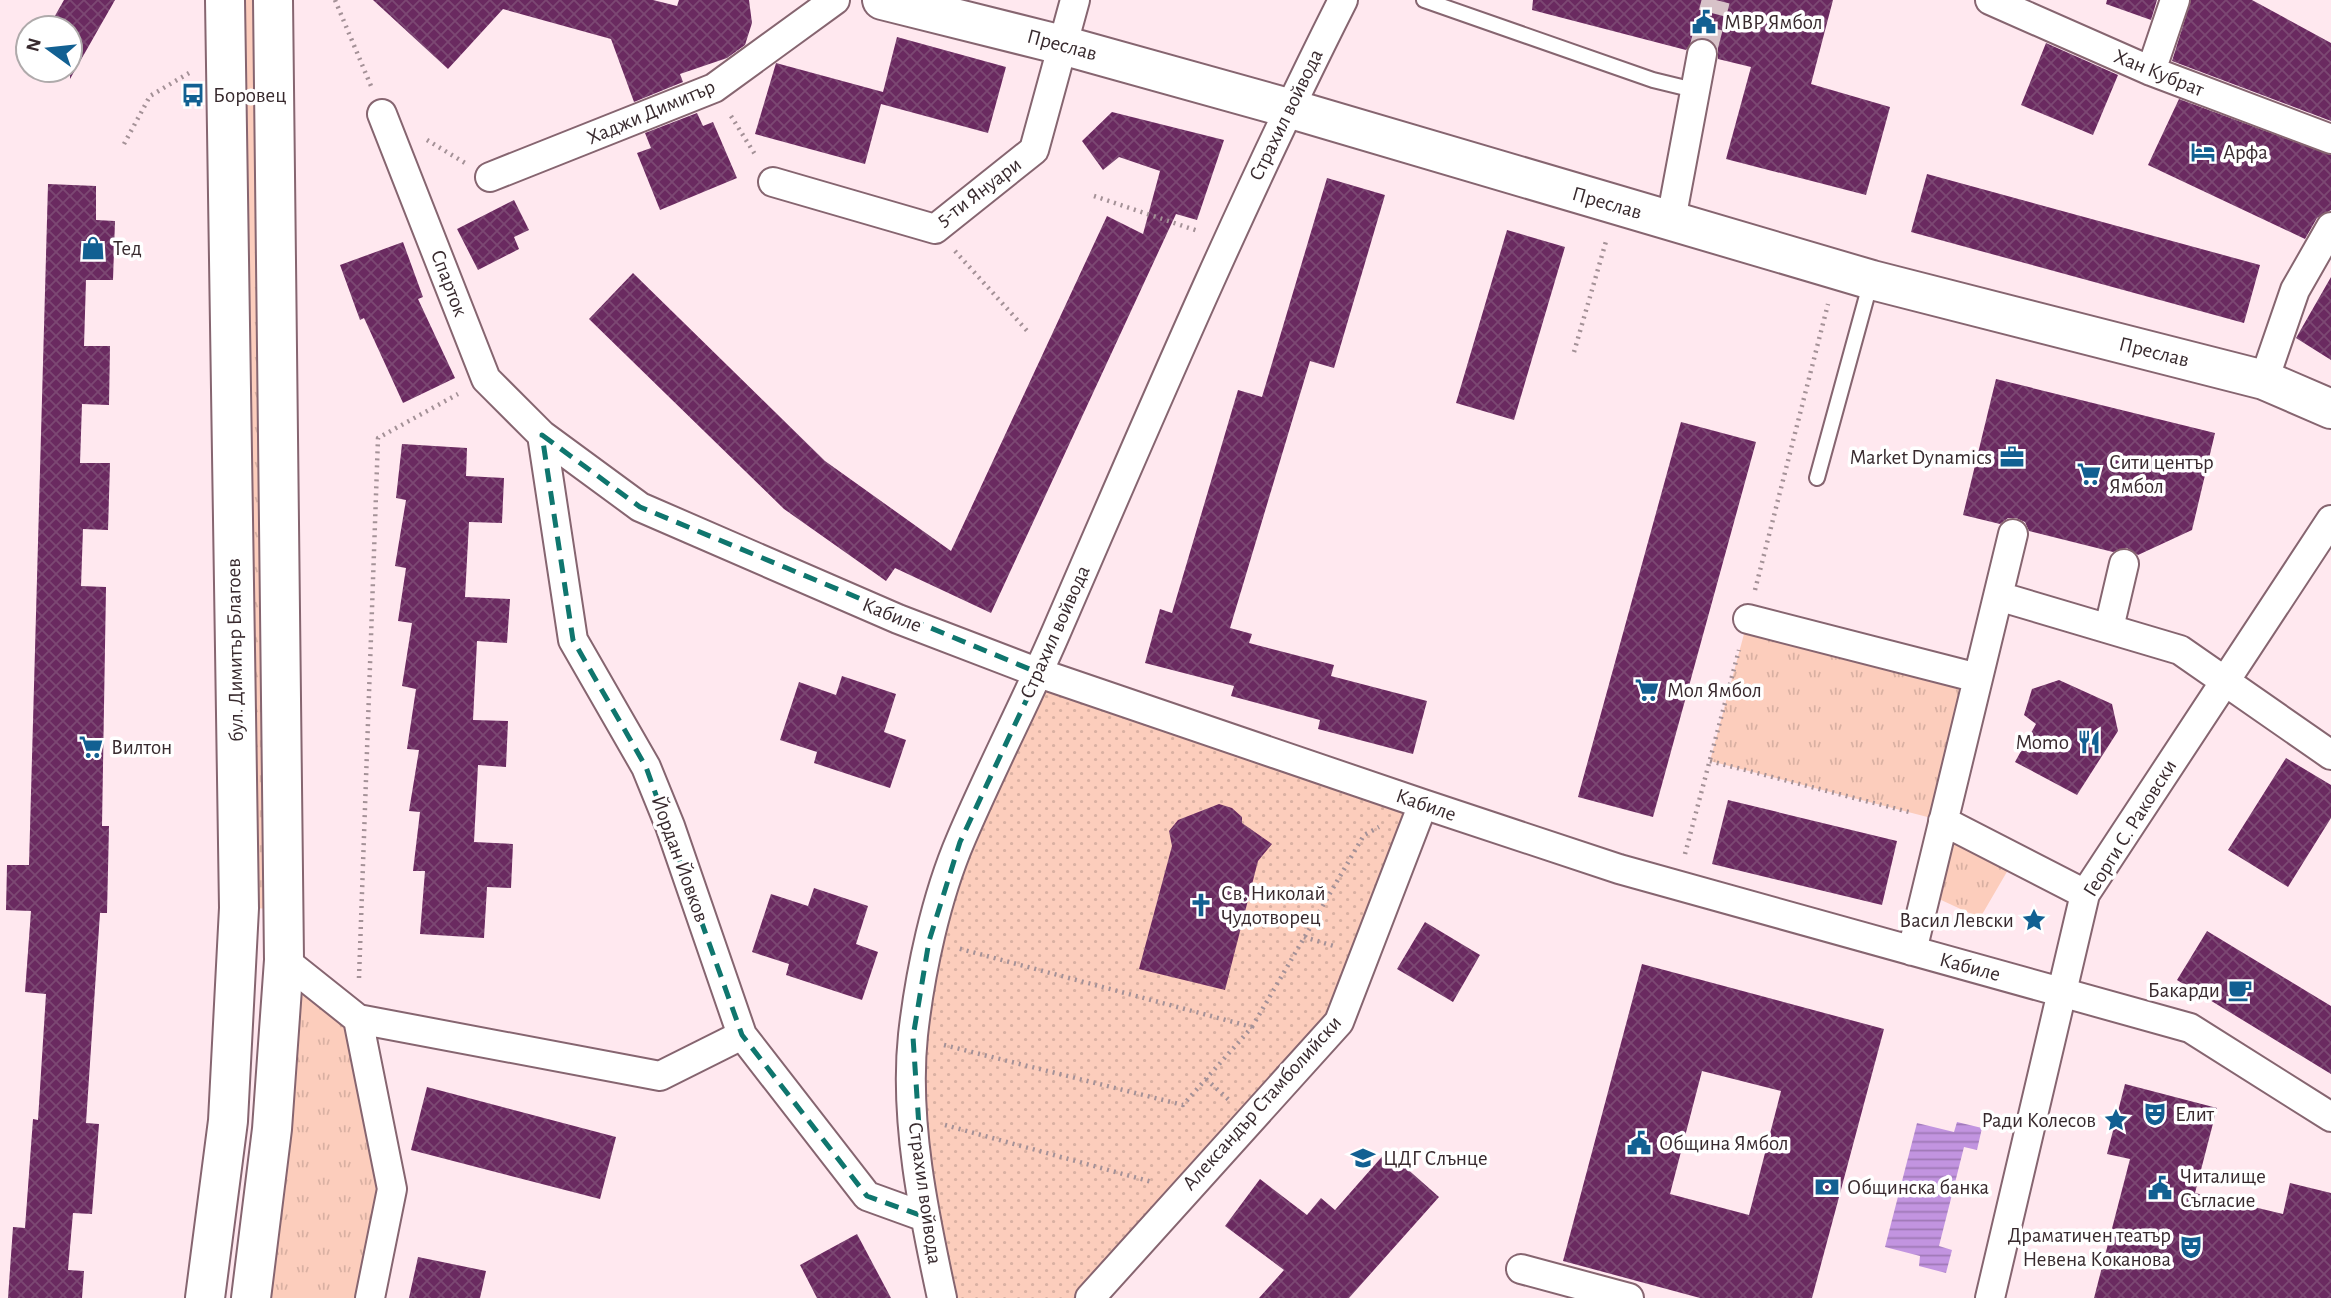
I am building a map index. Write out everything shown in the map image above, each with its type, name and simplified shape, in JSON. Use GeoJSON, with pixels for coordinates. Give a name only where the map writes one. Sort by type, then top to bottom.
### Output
{"type":"FeatureCollection","features":[{"type":"Feature","properties":{"kind":"main road","name":"бул. Димитър Благоев"},"geometry":{"type":"LineString","coordinates":[[205,1298],[228,1121],[239,908],[225,0]]}},
{"type":"Feature","properties":{"kind":"main road"},"geometry":{"type":"LineString","coordinates":[[251,1298],[272,1129],[284,960],[273,0]]}},
{"type":"Feature","properties":{"kind":"main road","name":"Преслав"},"geometry":{"type":"LineString","coordinates":[[882,0],[1062,44],[1289,108],[1854,275],[2264,380],[2331,409]]}},
{"type":"Feature","properties":{"kind":"street","name":"Хаджи Димитър"},"geometry":{"type":"LineString","coordinates":[[490,177],[713,88],[835,0]]}},
{"type":"Feature","properties":{"kind":"street","name":"5-ти Януари"},"geometry":{"type":"LineString","coordinates":[[774,182],[935,229],[1034,150],[1075,0]]}},
{"type":"Feature","properties":{"kind":"street","name":"Страхил войвода"},"geometry":{"type":"LineString","coordinates":[[942,1298],[925,1217],[914,1116],[913,1037],[929,941],[960,842],[1039,673],[1226,240],[1343,0]]}},
{"type":"Feature","properties":{"kind":"street","name":"Хан Кубрат"},"geometry":{"type":"LineString","coordinates":[[1990,0],[2151,71],[2331,139]]}},
{"type":"Feature","properties":{"kind":"street"},"geometry":{"type":"LineString","coordinates":[[2151,71],[2175,0]]}},
{"type":"Feature","properties":{"kind":"street"},"geometry":{"type":"LineString","coordinates":[[1671,220],[1702,54]]}},
{"type":"Feature","properties":{"kind":"street","name":"Спарток"},"geometry":{"type":"LineString","coordinates":[[382,114],[486,379],[542,435]]}},
{"type":"Feature","properties":{"kind":"street"},"geometry":{"type":"LineString","coordinates":[[2264,380],[2295,290],[2331,228]]}},
{"type":"Feature","properties":{"kind":"street","name":"Кабиле"},"geometry":{"type":"LineString","coordinates":[[542,435],[640,507],[898,619],[1039,673],[1619,869],[2190,1028],[2331,1117]]}},
{"type":"Feature","properties":{"kind":"street","name":"Йордан Йовков"},"geometry":{"type":"LineString","coordinates":[[542,435],[573,640],[646,767],[670,826],[742,1035],[867,1196],[925,1217]]}},
{"type":"Feature","properties":{"kind":"street","name":"Георги С. Раковски"},"geometry":{"type":"LineString","coordinates":[[1990,1298],[2085,894],[2331,520]]}},
{"type":"Feature","properties":{"kind":"street"},"geometry":{"type":"LineString","coordinates":[[1912,951],[2013,534]]}},
{"type":"Feature","properties":{"kind":"street"},"geometry":{"type":"LineString","coordinates":[[2109,628],[2124,564]]}},
{"type":"Feature","properties":{"kind":"street"},"geometry":{"type":"LineString","coordinates":[[1998,596],[2180,650],[2331,755]]}},
{"type":"Feature","properties":{"kind":"street"},"geometry":{"type":"LineString","coordinates":[[1748,619],[1978,678]]}},
{"type":"Feature","properties":{"kind":"street","name":"Александър Стамболийски"},"geometry":{"type":"LineString","coordinates":[[1090,1298],[1339,1021],[1423,804]]}},
{"type":"Feature","properties":{"kind":"street"},"geometry":{"type":"LineString","coordinates":[[1943,821],[2085,894]]}},
{"type":"Feature","properties":{"kind":"street"},"geometry":{"type":"LineString","coordinates":[[284,960],[358,1018],[660,1076],[742,1035]]}},
{"type":"Feature","properties":{"kind":"street"},"geometry":{"type":"LineString","coordinates":[[358,1018],[392,1189],[369,1298]]}},
{"type":"Feature","properties":{"kind":"street"},"geometry":{"type":"LineString","coordinates":[[1521,1269],[1629,1298]]}},
{"type":"Feature","properties":{"kind":"lane"},"geometry":{"type":"LineString","coordinates":[[1424,0],[1653,80],[1694,90]]}},
{"type":"Feature","properties":{"kind":"lane"},"geometry":{"type":"LineString","coordinates":[[1817,478],[1854,275]]}},
{"type":"Feature","properties":{"kind":"path"},"geometry":{"type":"LineString","coordinates":[[124,144],[150,96],[226,51]]}},
{"type":"Feature","properties":{"kind":"path"},"geometry":{"type":"LineString","coordinates":[[713,88],[774,182]]}},
{"type":"Feature","properties":{"kind":"path"},"geometry":{"type":"LineString","coordinates":[[1094,196],[1226,240]]}},
{"type":"Feature","properties":{"kind":"path"},"geometry":{"type":"LineString","coordinates":[[1574,352],[1616,206]]}},
{"type":"Feature","properties":{"kind":"path"},"geometry":{"type":"LineString","coordinates":[[935,229],[1030,334]]}},
{"type":"Feature","properties":{"kind":"path"},"geometry":{"type":"LineString","coordinates":[[1677,886],[1748,619],[1854,275]]}},
{"type":"Feature","properties":{"kind":"path"},"geometry":{"type":"LineString","coordinates":[[358,1018],[377,438],[486,379]]}},
{"type":"Feature","properties":{"kind":"path"},"geometry":{"type":"LineString","coordinates":[[1710,761],[1943,821]]}},
{"type":"Feature","properties":{"kind":"path"},"geometry":{"type":"LineString","coordinates":[[913,1037],[1183,1105],[1252,1027],[1364,835]]}},
{"type":"Feature","properties":{"kind":"path"},"geometry":{"type":"LineString","coordinates":[[929,941],[1252,1027]]}},
{"type":"Feature","properties":{"kind":"path"},"geometry":{"type":"LineString","coordinates":[[914,1116],[1184,1191]]}},
{"type":"Feature","properties":{"kind":"highlighted area"},"geometry":{"type":"Polygon","coordinates":[[[542,435],[640,507],[1039,673],[960,842],[929,941],[913,1037],[925,1217],[867,1196],[742,1035],[646,767],[573,640],[542,435]]]}},
{"type":"Feature","properties":{"kind":"green space"},"geometry":{"type":"Polygon","coordinates":[[[225,0],[273,0],[284,909],[239,908],[225,0]]]}},
{"type":"Feature","properties":{"kind":"green space"},"geometry":{"type":"Polygon","coordinates":[[[1748,619],[1978,678],[1943,821],[1710,761],[1748,619]]]}},
{"type":"Feature","properties":{"kind":"green space"},"geometry":{"type":"Polygon","coordinates":[[[1039,673],[1423,804],[1339,1022],[1090,1298],[942,1298],[914,1116],[929,941],[1039,673]]]}},
{"type":"Feature","properties":{"kind":"green space"},"geometry":{"type":"Polygon","coordinates":[[[1943,821],[2015,858],[1980,918],[1926,893],[1943,821]]]}},
{"type":"Feature","properties":{"kind":"green space"},"geometry":{"type":"Polygon","coordinates":[[[284,960],[358,1019],[392,1189],[370,1298],[251,1298],[284,960]]]}},
{"type":"Feature","properties":{"kind":"shaded area"},"geometry":{"type":"Polygon","coordinates":[[[1957,1122],[1982,1128],[1977,1150],[1964,1147],[1939,1246],[1952,1250],[1946,1273],[1919,1266],[1920,1256],[1885,1247],[1917,1123],[1954,1132],[1957,1122]]]}},
{"type":"Feature","properties":{"kind":"building"},"geometry":{"type":"Polygon","coordinates":[[[64,0],[115,0],[84,54],[84,14],[56,14],[64,0]]]}},
{"type":"Feature","properties":{"kind":"building"},"geometry":{"type":"Polygon","coordinates":[[[373,0],[653,0],[677,6],[679,0],[749,0],[752,23],[745,45],[727,58],[680,74],[683,82],[634,102],[611,39],[503,9],[448,69],[373,0]]]}},
{"type":"Feature","properties":{"kind":"building"},"geometry":{"type":"Polygon","coordinates":[[[1533,0],[1833,0],[1811,84],[1890,107],[1866,195],[1726,159],[1751,67],[1718,59],[1718,49],[1712,41],[1697,38],[1686,50],[1532,10],[1533,0]]]}},
{"type":"Feature","properties":{"kind":"building"},"geometry":{"type":"Polygon","coordinates":[[[2107,0],[2157,0],[2151,20],[2106,4],[2107,0]]]}},
{"type":"Feature","properties":{"kind":"building"},"geometry":{"type":"Polygon","coordinates":[[[2191,0],[2252,0],[2331,43],[2331,121],[2172,61],[2191,0]]]}},
{"type":"Feature","properties":{"kind":"building"},"geometry":{"type":"Polygon","coordinates":[[[897,37],[1006,67],[988,133],[881,104],[865,164],[755,134],[776,63],[883,92],[897,37]]]}},
{"type":"Feature","properties":{"kind":"building"},"geometry":{"type":"Polygon","coordinates":[[[2046,43],[2118,75],[2093,135],[2021,105],[2046,43]]]}},
{"type":"Feature","properties":{"kind":"building"},"geometry":{"type":"Polygon","coordinates":[[[2179,99],[2331,155],[2331,210],[2317,218],[2305,239],[2148,165],[2179,99]]]}},
{"type":"Feature","properties":{"kind":"building"},"geometry":{"type":"Polygon","coordinates":[[[1112,112],[1224,140],[1197,220],[1176,214],[991,613],[895,568],[886,581],[784,509],[589,319],[633,273],[825,461],[951,551],[1107,216],[1143,234],[1160,171],[1119,157],[1103,170],[1082,141],[1112,112]]]}},
{"type":"Feature","properties":{"kind":"building"},"geometry":{"type":"Polygon","coordinates":[[[697,113],[703,126],[713,122],[737,178],[660,210],[637,153],[651,148],[645,133],[697,113]]]}},
{"type":"Feature","properties":{"kind":"building"},"geometry":{"type":"Polygon","coordinates":[[[1927,174],[2260,265],[2244,323],[1911,232],[1927,174]]]}},
{"type":"Feature","properties":{"kind":"building"},"geometry":{"type":"Polygon","coordinates":[[[1327,178],[1385,195],[1334,368],[1310,361],[1230,628],[1252,634],[1249,643],[1334,665],[1331,676],[1427,701],[1413,754],[1318,729],[1320,720],[1231,696],[1234,686],[1145,663],[1160,609],[1172,613],[1238,390],[1262,397],[1327,178]]]}},
{"type":"Feature","properties":{"kind":"building"},"geometry":{"type":"Polygon","coordinates":[[[48,184],[96,186],[96,220],[115,221],[113,280],[86,280],[84,346],[110,346],[109,405],[82,404],[80,463],[110,463],[108,530],[83,529],[81,586],[106,587],[102,826],[109,826],[107,913],[100,913],[86,1123],[99,1124],[92,1214],[73,1213],[68,1270],[84,1271],[82,1298],[8,1298],[13,1227],[25,1228],[33,1119],[38,1120],[46,994],[25,992],[31,911],[6,910],[7,865],[29,865],[48,184]]]}},
{"type":"Feature","properties":{"kind":"building"},"geometry":{"type":"Polygon","coordinates":[[[514,200],[529,230],[514,237],[519,249],[478,270],[457,229],[514,200]]]}},
{"type":"Feature","properties":{"kind":"building"},"geometry":{"type":"Polygon","coordinates":[[[1507,230],[1565,247],[1514,420],[1456,403],[1507,230]]]}},
{"type":"Feature","properties":{"kind":"building"},"geometry":{"type":"Polygon","coordinates":[[[403,242],[423,297],[418,299],[455,378],[403,403],[364,318],[360,320],[340,265],[403,242]]]}},
{"type":"Feature","properties":{"kind":"building"},"geometry":{"type":"Polygon","coordinates":[[[2331,277],[2331,360],[2296,338],[2331,277]]]}},
{"type":"Feature","properties":{"kind":"building","name":"Сити център Ямбол"},"geometry":{"type":"Polygon","coordinates":[[[1996,379],[2215,433],[2192,530],[2138,555],[2127,548],[2113,552],[2029,531],[2025,522],[2016,518],[2008,518],[2000,524],[1963,515],[1996,379]]]}},
{"type":"Feature","properties":{"kind":"building","name":"Мол Ямбол"},"geometry":{"type":"Polygon","coordinates":[[[1681,422],[1756,442],[1653,817],[1578,797],[1681,422]]]}},
{"type":"Feature","properties":{"kind":"building"},"geometry":{"type":"Polygon","coordinates":[[[402,444],[467,448],[466,476],[504,478],[502,523],[469,522],[465,597],[510,599],[507,643],[477,641],[473,720],[508,721],[506,767],[478,765],[474,842],[513,844],[511,888],[487,887],[484,938],[420,934],[425,871],[413,871],[420,812],[409,811],[419,750],[407,749],[416,689],[402,686],[412,623],[398,621],[406,568],[395,566],[406,500],[396,498],[402,444]]]}},
{"type":"Feature","properties":{"kind":"building"},"geometry":{"type":"Polygon","coordinates":[[[842,676],[896,694],[884,732],[906,740],[890,788],[814,763],[817,752],[780,740],[799,682],[836,695],[842,676]]]}},
{"type":"Feature","properties":{"kind":"building"},"geometry":{"type":"Polygon","coordinates":[[[2059,680],[2112,704],[2118,731],[2077,795],[2015,762],[2036,724],[2024,715],[2032,689],[2059,680]]]}},
{"type":"Feature","properties":{"kind":"building"},"geometry":{"type":"Polygon","coordinates":[[[2286,758],[2331,785],[2331,818],[2288,887],[2228,850],[2286,758]]]}},
{"type":"Feature","properties":{"kind":"building"},"geometry":{"type":"Polygon","coordinates":[[[1728,800],[1897,841],[1882,905],[1712,864],[1728,800]]]}},
{"type":"Feature","properties":{"kind":"building","name":"Св. Николай Чудотворец"},"geometry":{"type":"Polygon","coordinates":[[[1219,804],[1232,808],[1242,817],[1242,823],[1272,844],[1258,861],[1225,990],[1139,969],[1172,846],[1169,831],[1178,820],[1219,804]]]}},
{"type":"Feature","properties":{"kind":"building"},"geometry":{"type":"Polygon","coordinates":[[[814,888],[868,906],[856,944],[878,952],[862,1000],[786,975],[789,964],[752,952],[771,894],[808,906],[814,888]]]}},
{"type":"Feature","properties":{"kind":"building"},"geometry":{"type":"Polygon","coordinates":[[[1425,922],[1480,955],[1453,1002],[1397,969],[1425,922]]]}},
{"type":"Feature","properties":{"kind":"building"},"geometry":{"type":"Polygon","coordinates":[[[2207,931],[2331,1006],[2331,1074],[2177,980],[2207,931]]]}},
{"type":"Feature","properties":{"kind":"building","name":"Община Ямбол"},"geometry":{"type":"Polygon","coordinates":[[[1642,964],[1884,1029],[1812,1298],[1700,1298],[1563,1261],[1642,964]],[[1702,1071],[1670,1194],[1749,1215],[1781,1091],[1702,1071]]]}},
{"type":"Feature","properties":{"kind":"building","name":"Читалище Съгласие"},"geometry":{"type":"Polygon","coordinates":[[[2125,1084],[2217,1108],[2195,1193],[2283,1214],[2290,1183],[2331,1193],[2331,1298],[2094,1298],[2130,1159],[2107,1154],[2125,1084]]]}},
{"type":"Feature","properties":{"kind":"building"},"geometry":{"type":"Polygon","coordinates":[[[427,1087],[616,1137],[600,1199],[411,1150],[427,1087]]]}},
{"type":"Feature","properties":{"kind":"building"},"geometry":{"type":"Polygon","coordinates":[[[1387,1151],[1439,1197],[1349,1298],[1259,1298],[1284,1270],[1225,1226],[1260,1179],[1307,1215],[1321,1198],[1335,1210],[1387,1151]]]}},
{"type":"Feature","properties":{"kind":"building"},"geometry":{"type":"Polygon","coordinates":[[[857,1234],[891,1298],[817,1298],[800,1265],[857,1234]]]}},
{"type":"Feature","properties":{"kind":"building"},"geometry":{"type":"Polygon","coordinates":[[[418,1257],[486,1271],[480,1298],[409,1298],[418,1257]]]}},
{"type":"Feature","properties":{"kind":"tunnel"},"geometry":{"type":"LineString","coordinates":[[1702,54],[1716,0]]}},
{"type":"Feature","properties":{"kind":"place","name":"МВР Ямбол"},"geometry":{"type":"Point","coordinates":[1704,22]}},
{"type":"Feature","properties":{"kind":"place","name":"Боровец"},"geometry":{"type":"Point","coordinates":[193,95]}},
{"type":"Feature","properties":{"kind":"place","name":"Арфа"},"geometry":{"type":"Point","coordinates":[2203,152]}},
{"type":"Feature","properties":{"kind":"place","name":"Тед"},"geometry":{"type":"Point","coordinates":[93,248]}},
{"type":"Feature","properties":{"kind":"place","name":"Market Dynamics"},"geometry":{"type":"Point","coordinates":[2012,457]}},
{"type":"Feature","properties":{"kind":"place","name":"Сити център Ямбол"},"geometry":{"type":"Point","coordinates":[2089,474]}},
{"type":"Feature","properties":{"kind":"place","name":"Мол Ямбол"},"geometry":{"type":"Point","coordinates":[1647,690]}},
{"type":"Feature","properties":{"kind":"place","name":"Momo"},"geometry":{"type":"Point","coordinates":[2089,742]}},
{"type":"Feature","properties":{"kind":"place","name":"Вилтон"},"geometry":{"type":"Point","coordinates":[91,747]}},
{"type":"Feature","properties":{"kind":"place","name":"Св. Николай Чудотворец"},"geometry":{"type":"Point","coordinates":[1201,905]}},
{"type":"Feature","properties":{"kind":"place","name":"Васил Левски"},"geometry":{"type":"Point","coordinates":[2034,920]}},
{"type":"Feature","properties":{"kind":"place","name":"Бакарди"},"geometry":{"type":"Point","coordinates":[2240,990]}},
{"type":"Feature","properties":{"kind":"place","name":"Елит"},"geometry":{"type":"Point","coordinates":[2155,1114]}},
{"type":"Feature","properties":{"kind":"place","name":"Ради Колесов"},"geometry":{"type":"Point","coordinates":[2116,1120]}},
{"type":"Feature","properties":{"kind":"place","name":"Община Ямбол"},"geometry":{"type":"Point","coordinates":[1639,1143]}},
{"type":"Feature","properties":{"kind":"place","name":"ЦДГ Слънце"},"geometry":{"type":"Point","coordinates":[1363,1158]}},
{"type":"Feature","properties":{"kind":"place","name":"Общинска банка"},"geometry":{"type":"Point","coordinates":[1827,1187]}},
{"type":"Feature","properties":{"kind":"place","name":"Читалище Съгласие"},"geometry":{"type":"Point","coordinates":[2160,1188]}},
{"type":"Feature","properties":{"kind":"place","name":"Драматичен театър Невена Коканова"},"geometry":{"type":"Point","coordinates":[2191,1247]}}]}
